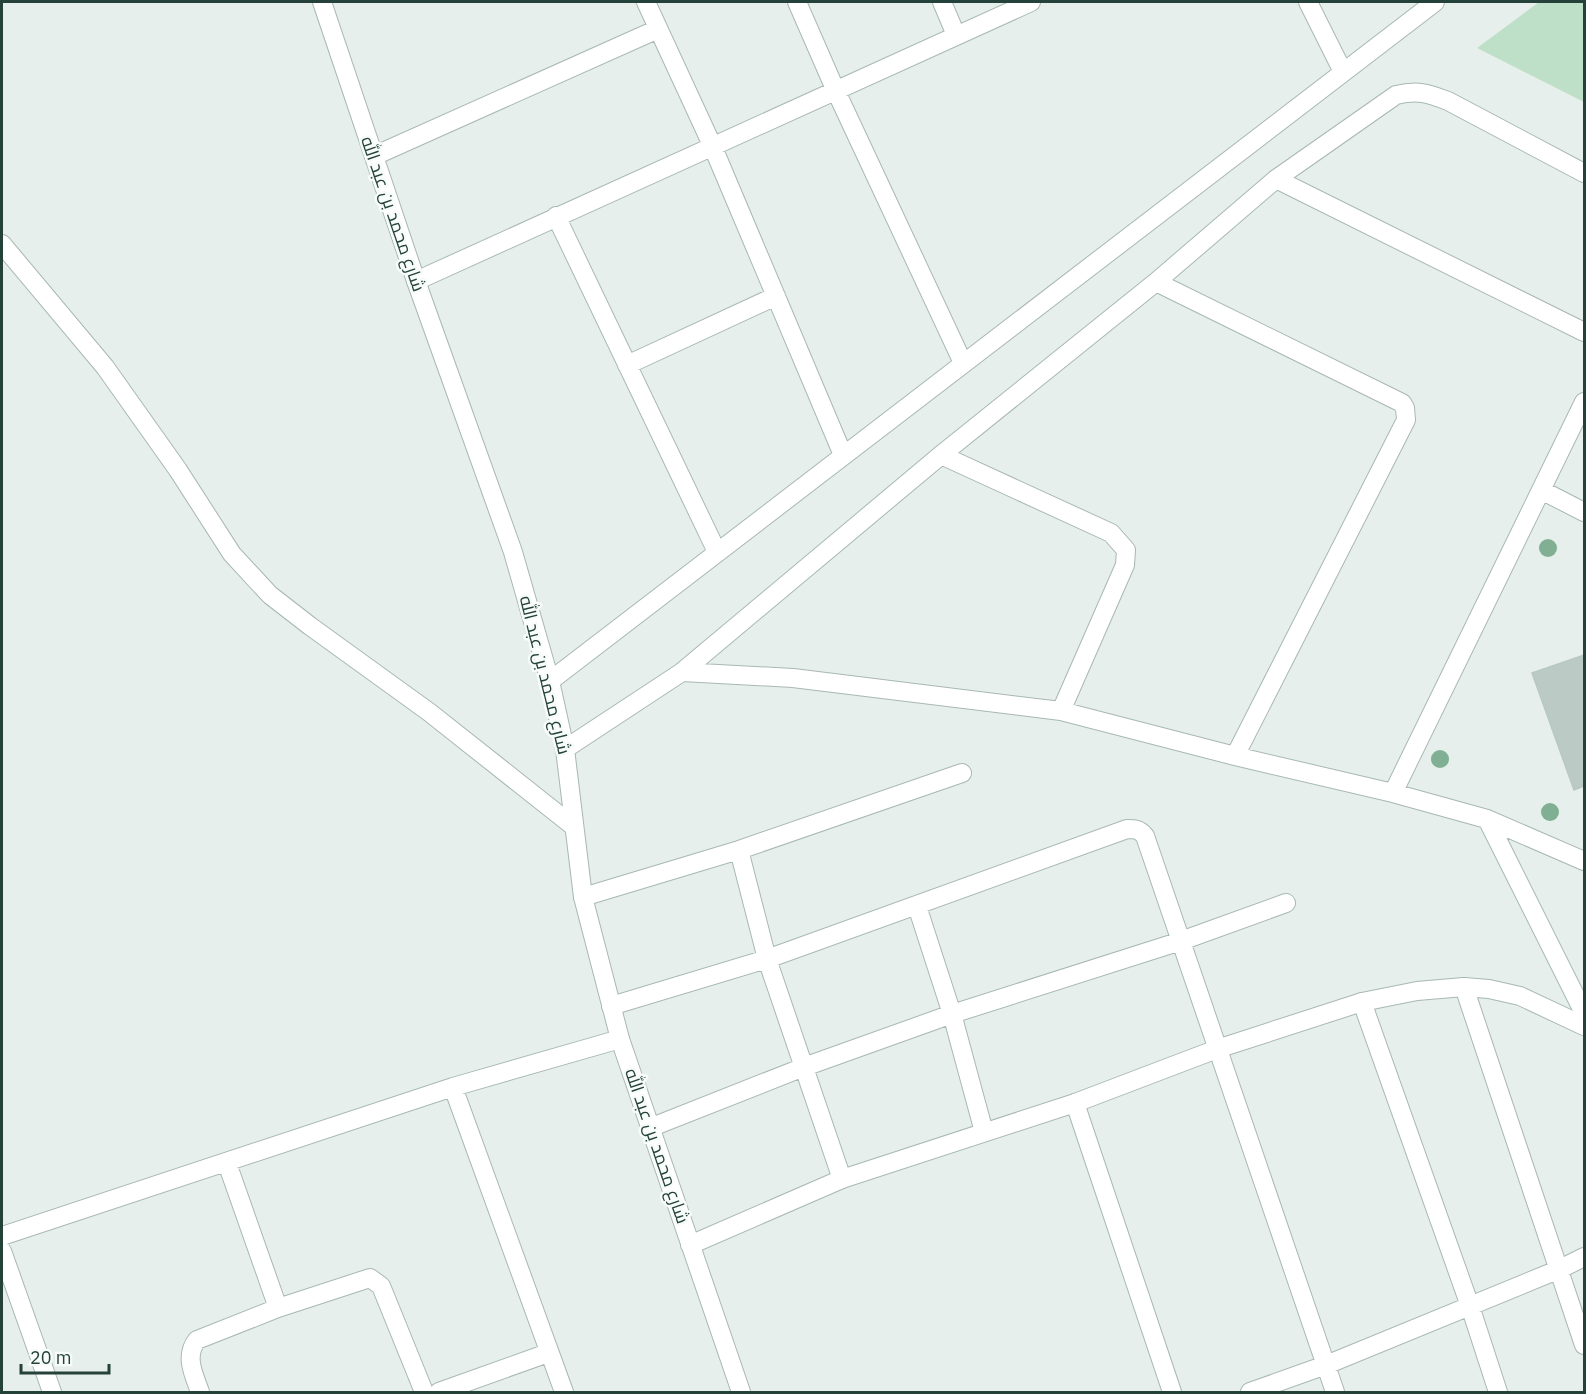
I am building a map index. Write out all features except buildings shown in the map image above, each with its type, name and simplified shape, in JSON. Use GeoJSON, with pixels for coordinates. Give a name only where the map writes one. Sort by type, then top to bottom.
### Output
{"type":"FeatureCollection","features":[{"type":"Feature","properties":{"kind":"street","name":"شارع محمد بن عبد الله"},"geometry":{"type":"LineString","coordinates":[[322,2],[416,281],[513,552],[550,681],[565,749],[582,897],[620,1040],[652,1127],[741,1392]]}},
{"type":"Feature","properties":{"kind":"street"},"geometry":{"type":"LineString","coordinates":[[646,2],[712,146],[843,455]]}},
{"type":"Feature","properties":{"kind":"street"},"geometry":{"type":"LineString","coordinates":[[797,2],[963,363]]}},
{"type":"Feature","properties":{"kind":"street"},"geometry":{"type":"LineString","coordinates":[[942,2],[956,35]]}},
{"type":"Feature","properties":{"kind":"street"},"geometry":{"type":"LineString","coordinates":[[416,281],[1031,2]]}},
{"type":"Feature","properties":{"kind":"street"},"geometry":{"type":"LineString","coordinates":[[1308,2],[1343,72]]}},
{"type":"Feature","properties":{"kind":"street"},"geometry":{"type":"LineString","coordinates":[[550,681],[1435,2]]}},
{"type":"Feature","properties":{"kind":"street"},"geometry":{"type":"LineString","coordinates":[[374,156],[658,29]]}},
{"type":"Feature","properties":{"kind":"street"},"geometry":{"type":"LineString","coordinates":[[565,749],[682,672],[941,455],[1156,282],[1276,179],[1396,95],[1411,92],[1426,93],[1448,102],[1584,173]]}},
{"type":"Feature","properties":{"kind":"street"},"geometry":{"type":"LineString","coordinates":[[1276,179],[1584,332]]}},
{"type":"Feature","properties":{"kind":"street"},"geometry":{"type":"LineString","coordinates":[[556,216],[717,552]]}},
{"type":"Feature","properties":{"kind":"street"},"geometry":{"type":"LineString","coordinates":[[2,244],[105,368],[177,470],[232,554],[270,595],[429,712],[573,826]]}},
{"type":"Feature","properties":{"kind":"street"},"geometry":{"type":"LineString","coordinates":[[1156,282],[1402,404],[1406,414],[1406,420],[1235,756]]}},
{"type":"Feature","properties":{"kind":"street"},"geometry":{"type":"LineString","coordinates":[[627,365],[776,297]]}},
{"type":"Feature","properties":{"kind":"street"},"geometry":{"type":"LineString","coordinates":[[1393,793],[1543,491],[1584,402]]}},
{"type":"Feature","properties":{"kind":"street"},"geometry":{"type":"LineString","coordinates":[[941,455],[1111,533],[1126,550],[1125,564],[1061,711]]}},
{"type":"Feature","properties":{"kind":"street"},"geometry":{"type":"LineString","coordinates":[[1543,491],[1584,512]]}},
{"type":"Feature","properties":{"kind":"street"},"geometry":{"type":"LineString","coordinates":[[682,672],[793,678],[1061,711],[1235,756],[1393,793],[1487,819],[1584,861]]}},
{"type":"Feature","properties":{"kind":"street"},"geometry":{"type":"LineString","coordinates":[[582,897],[739,850],[962,773]]}},
{"type":"Feature","properties":{"kind":"street"},"geometry":{"type":"LineString","coordinates":[[1487,819],[1584,1013]]}},
{"type":"Feature","properties":{"kind":"street"},"geometry":{"type":"LineString","coordinates":[[611,1006],[767,959],[1126,829],[1136,829],[1145,836],[1335,1392]]}},
{"type":"Feature","properties":{"kind":"street"},"geometry":{"type":"LineString","coordinates":[[739,850],[767,959],[842,1179]]}},
{"type":"Feature","properties":{"kind":"street"},"geometry":{"type":"LineString","coordinates":[[652,1127],[804,1067],[952,1014],[1181,941],[1286,903]]}},
{"type":"Feature","properties":{"kind":"street"},"geometry":{"type":"LineString","coordinates":[[917,906],[952,1014],[984,1132]]}},
{"type":"Feature","properties":{"kind":"street"},"geometry":{"type":"LineString","coordinates":[[1464,987],[1584,1345]]}},
{"type":"Feature","properties":{"kind":"street"},"geometry":{"type":"LineString","coordinates":[[690,1245],[842,1179],[1075,1103],[1217,1049],[1362,1002],[1417,991],[1464,987],[1489,989],[1520,996],[1584,1026]]}},
{"type":"Feature","properties":{"kind":"street"},"geometry":{"type":"LineString","coordinates":[[1362,1002],[1470,1306],[1498,1392]]}},
{"type":"Feature","properties":{"kind":"street"},"geometry":{"type":"LineString","coordinates":[[2,1236],[453,1087],[620,1040]]}},
{"type":"Feature","properties":{"kind":"street"},"geometry":{"type":"LineString","coordinates":[[453,1087],[564,1392]]}},
{"type":"Feature","properties":{"kind":"street"},"geometry":{"type":"LineString","coordinates":[[1075,1103],[1172,1392]]}},
{"type":"Feature","properties":{"kind":"street"},"geometry":{"type":"LineString","coordinates":[[227,1162],[278,1308]]}},
{"type":"Feature","properties":{"kind":"street"},"geometry":{"type":"LineString","coordinates":[[2,1251],[52,1392]]}},
{"type":"Feature","properties":{"kind":"street"},"geometry":{"type":"LineString","coordinates":[[1250,1392],[1326,1365],[1560,1269],[1584,1257]]}},
{"type":"Feature","properties":{"kind":"street"},"geometry":{"type":"LineString","coordinates":[[200,1392],[190,1362],[192,1346],[197,1340],[278,1308],[370,1278],[381,1286],[424,1392]]}},
{"type":"Feature","properties":{"kind":"street"},"geometry":{"type":"LineString","coordinates":[[439,1392],[548,1353]]}},
{"type":"Feature","properties":{"kind":"green space"},"geometry":{"type":"Polygon","coordinates":[[[1539,2],[1584,2],[1584,102],[1477,48],[1539,2]]]}}]}
